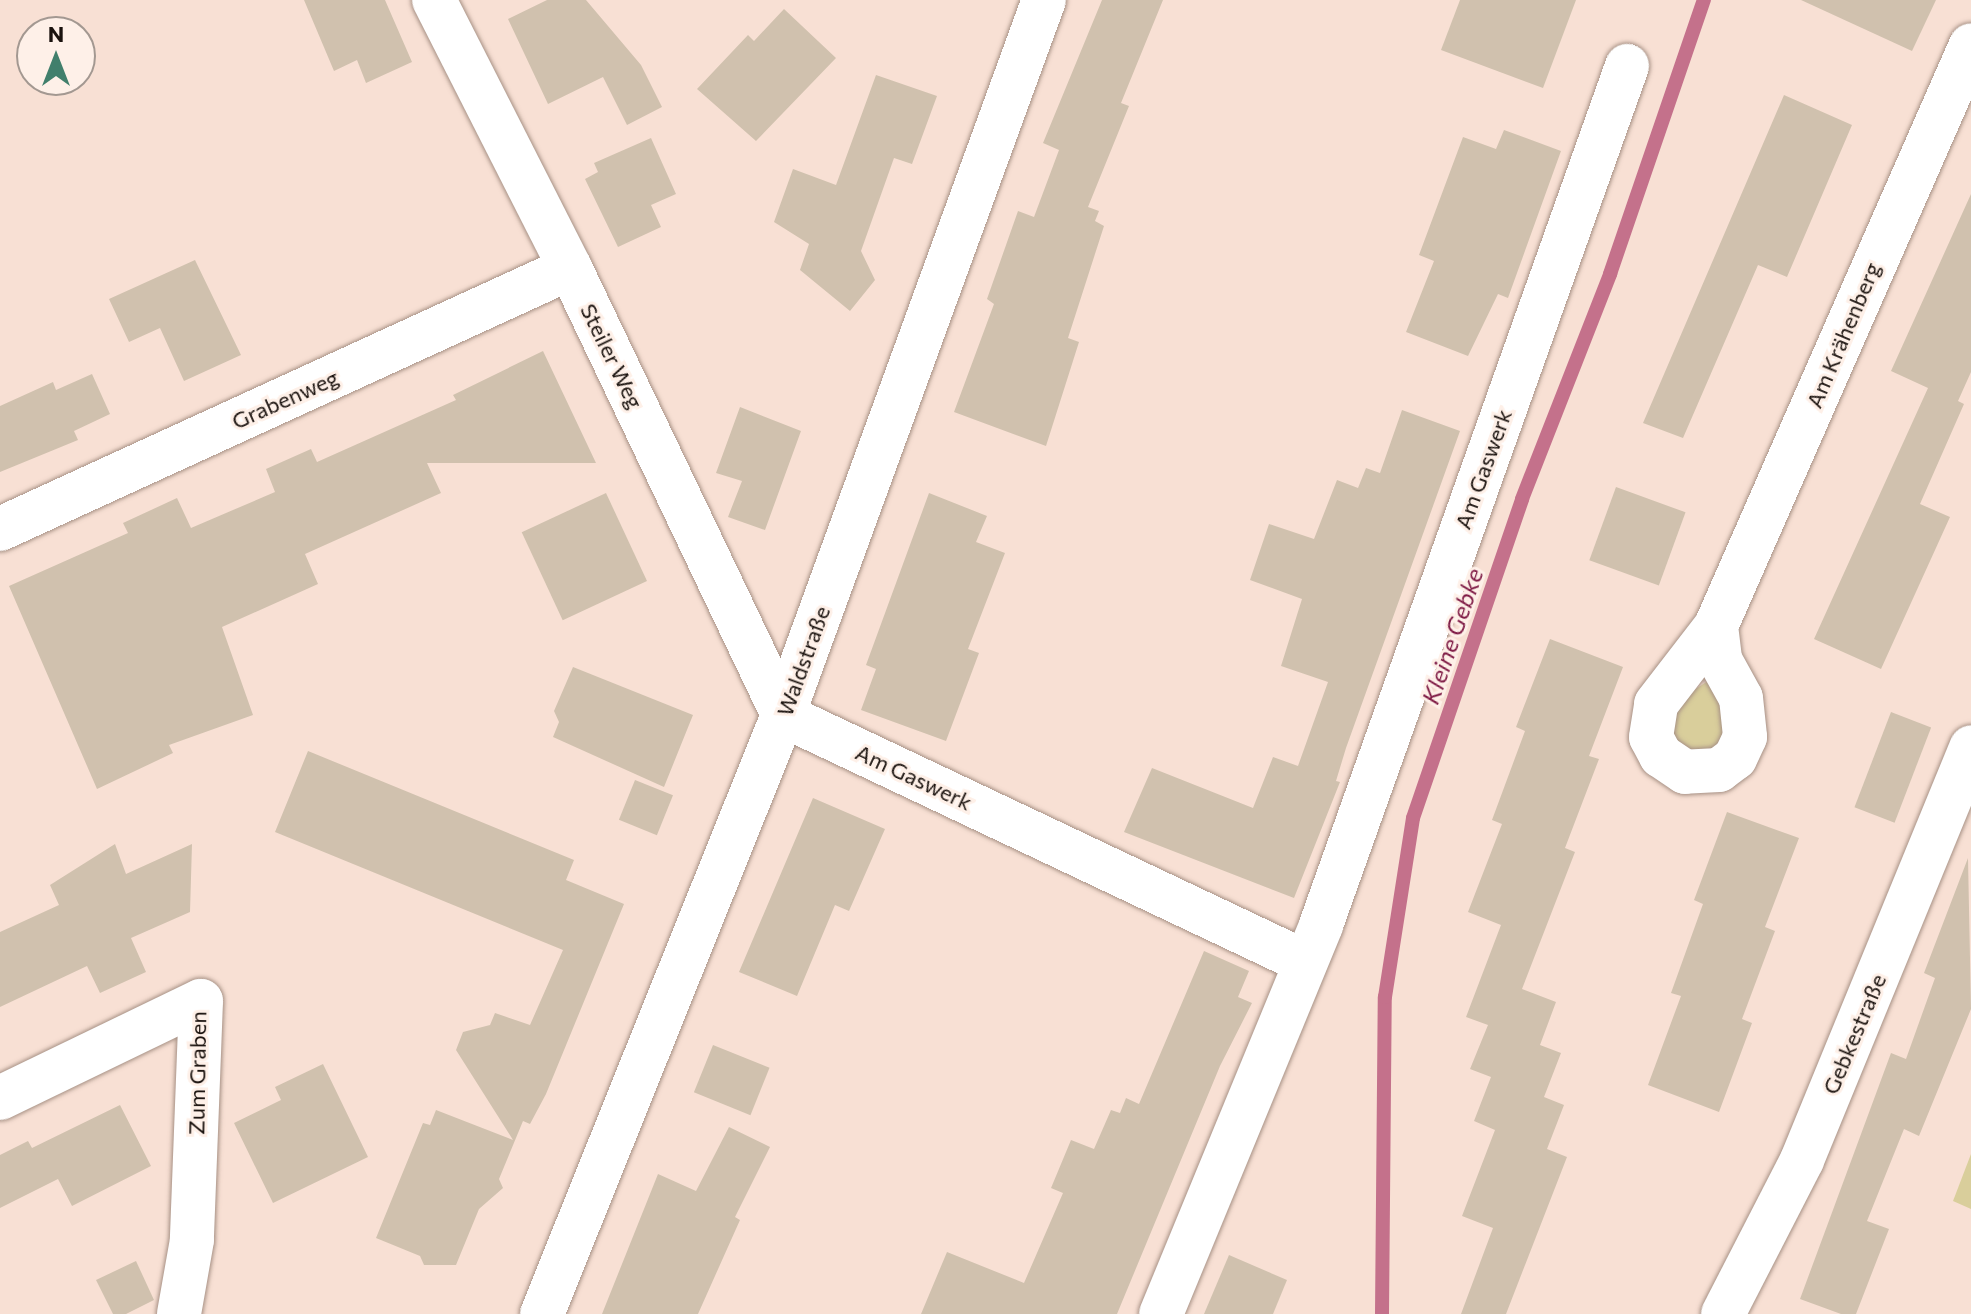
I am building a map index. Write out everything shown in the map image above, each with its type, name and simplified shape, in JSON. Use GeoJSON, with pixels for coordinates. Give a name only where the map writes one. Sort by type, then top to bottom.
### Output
{"type":"FeatureCollection","features":[{"type":"Feature","properties":{"kind":"street","name":"Waldstraße"},"geometry":{"type":"LineString","coordinates":[[542,1314],[783,715],[1044,0]]}},
{"type":"Feature","properties":{"kind":"street","name":"Steiler Weg"},"geometry":{"type":"LineString","coordinates":[[440,3],[783,715]]}},
{"type":"Feature","properties":{"kind":"street","name":"Am Krähenberg"},"geometry":{"type":"LineString","coordinates":[[1716,626],[1971,45]]}},
{"type":"Feature","properties":{"kind":"street","name":"Am Gaswerk"},"geometry":{"type":"LineString","coordinates":[[1161,1314],[1305,962],[1627,66]]}},
{"type":"Feature","properties":{"kind":"street","name":"Grabenweg"},"geometry":{"type":"LineString","coordinates":[[0,529],[570,268]]}},
{"type":"Feature","properties":{"kind":"street","name":"Am Gaswerk"},"geometry":{"type":"LineString","coordinates":[[783,715],[1305,962]]}},
{"type":"Feature","properties":{"kind":"street","name":"Gebkestraße"},"geometry":{"type":"LineString","coordinates":[[1723,1314],[1802,1160],[1971,747]]}},
{"type":"Feature","properties":{"kind":"street","name":"Zum Graben"},"geometry":{"type":"LineString","coordinates":[[0,1098],[201,1001],[192,1240],[179,1314]]}},
{"type":"Feature","properties":{"kind":"shaded area"},"geometry":{"type":"Polygon","coordinates":[[[1708,681],[1733,714],[1719,748],[1702,753],[1684,750],[1674,736],[1671,717],[1680,699],[1708,681]]]}},
{"type":"Feature","properties":{"kind":"shaded area"},"geometry":{"type":"Polygon","coordinates":[[[1971,1154],[1971,1209],[1953,1201],[1971,1154]]]}},
{"type":"Feature","properties":{"kind":"building"},"geometry":{"type":"Polygon","coordinates":[[[304,0],[385,0],[412,62],[366,83],[357,60],[334,71],[304,0]]]}},
{"type":"Feature","properties":{"kind":"building"},"geometry":{"type":"Polygon","coordinates":[[[547,0],[586,0],[641,65],[662,107],[627,125],[603,77],[548,104],[508,19],[547,0]]]}},
{"type":"Feature","properties":{"kind":"building"},"geometry":{"type":"Polygon","coordinates":[[[1102,0],[1163,0],[1121,103],[1129,106],[1088,207],[1099,211],[1095,221],[1104,226],[1068,338],[1079,342],[1046,446],[954,412],[994,304],[987,299],[1018,211],[1034,217],[1059,150],[1043,143],[1102,0]]]}},
{"type":"Feature","properties":{"kind":"building"},"geometry":{"type":"Polygon","coordinates":[[[1460,0],[1576,0],[1543,88],[1441,50],[1460,0]]]}},
{"type":"Feature","properties":{"kind":"building"},"geometry":{"type":"Polygon","coordinates":[[[1801,0],[1936,0],[1912,51],[1801,0]]]}},
{"type":"Feature","properties":{"kind":"building"},"geometry":{"type":"Polygon","coordinates":[[[784,9],[836,58],[756,141],[697,89],[748,35],[754,41],[784,9]]]}},
{"type":"Feature","properties":{"kind":"building"},"geometry":{"type":"Polygon","coordinates":[[[876,75],[937,96],[912,164],[894,158],[861,251],[875,280],[850,311],[800,270],[809,244],[774,222],[793,169],[836,185],[876,75]]]}},
{"type":"Feature","properties":{"kind":"building"},"geometry":{"type":"Polygon","coordinates":[[[1784,95],[1852,125],[1787,277],[1758,265],[1683,438],[1643,423],[1784,95]]]}},
{"type":"Feature","properties":{"kind":"building"},"geometry":{"type":"Polygon","coordinates":[[[1504,130],[1561,151],[1508,298],[1498,294],[1468,356],[1406,332],[1434,261],[1419,255],[1463,137],[1496,149],[1504,130]]]}},
{"type":"Feature","properties":{"kind":"building"},"geometry":{"type":"Polygon","coordinates":[[[651,138],[676,194],[651,205],[661,227],[618,247],[585,179],[598,172],[594,163],[651,138]]]}},
{"type":"Feature","properties":{"kind":"building"},"geometry":{"type":"Polygon","coordinates":[[[1971,194],[1971,372],[1958,401],[1964,404],[1920,504],[1950,517],[1881,669],[1814,639],[1928,388],[1891,371],[1971,194]]]}},
{"type":"Feature","properties":{"kind":"building"},"geometry":{"type":"Polygon","coordinates":[[[195,260],[241,355],[184,381],[160,328],[129,342],[109,299],[195,260]]]}},
{"type":"Feature","properties":{"kind":"building"},"geometry":{"type":"Polygon","coordinates":[[[543,351],[596,463],[427,463],[441,493],[305,554],[318,584],[222,627],[253,715],[169,745],[173,753],[97,789],[9,586],[128,533],[123,523],[177,498],[191,528],[275,492],[266,469],[311,449],[317,462],[456,400],[453,395],[543,351]]]}},
{"type":"Feature","properties":{"kind":"building"},"geometry":{"type":"Polygon","coordinates":[[[92,374],[110,414],[74,431],[78,440],[0,472],[0,406],[53,382],[56,390],[92,374]]]}},
{"type":"Feature","properties":{"kind":"building"},"geometry":{"type":"Polygon","coordinates":[[[740,407],[801,431],[765,530],[728,517],[742,481],[716,473],[740,407]]]}},
{"type":"Feature","properties":{"kind":"building"},"geometry":{"type":"Polygon","coordinates":[[[1402,410],[1460,431],[1346,748],[1336,781],[1340,782],[1294,898],[1124,832],[1152,768],[1253,808],[1273,757],[1298,766],[1328,682],[1281,666],[1302,599],[1250,580],[1269,524],[1314,539],[1337,480],[1358,488],[1366,468],[1380,473],[1402,410]]]}},
{"type":"Feature","properties":{"kind":"building"},"geometry":{"type":"Polygon","coordinates":[[[1616,487],[1686,512],[1659,586],[1589,560],[1616,487]]]}},
{"type":"Feature","properties":{"kind":"building"},"geometry":{"type":"Polygon","coordinates":[[[606,493],[647,581],[563,620],[522,532],[606,493]]]}},
{"type":"Feature","properties":{"kind":"building"},"geometry":{"type":"Polygon","coordinates":[[[929,493],[987,516],[976,542],[1005,553],[968,649],[979,653],[946,741],[861,710],[876,669],[866,665],[929,493]]]}},
{"type":"Feature","properties":{"kind":"building"},"geometry":{"type":"Polygon","coordinates":[[[1550,639],[1623,667],[1589,756],[1599,759],[1565,848],[1575,852],[1522,989],[1556,1002],[1540,1045],[1561,1053],[1544,1097],[1564,1105],[1547,1149],[1567,1157],[1506,1314],[1461,1314],[1493,1228],[1462,1216],[1495,1130],[1474,1121],[1491,1077],[1470,1069],[1488,1025],[1466,1017],[1501,925],[1468,912],[1502,824],[1492,820],[1525,731],[1516,727],[1550,639]]]}},
{"type":"Feature","properties":{"kind":"building"},"geometry":{"type":"Polygon","coordinates":[[[573,667],[693,715],[664,787],[553,737],[559,722],[554,711],[573,667]]]}},
{"type":"Feature","properties":{"kind":"building"},"geometry":{"type":"Polygon","coordinates":[[[1891,712],[1931,727],[1895,823],[1854,807],[1891,712]]]}},
{"type":"Feature","properties":{"kind":"building"},"geometry":{"type":"Polygon","coordinates":[[[308,751],[574,860],[566,880],[624,904],[546,1094],[530,1124],[523,1121],[499,1179],[503,1188],[479,1209],[456,1265],[424,1265],[420,1256],[376,1238],[423,1123],[430,1125],[436,1110],[513,1140],[456,1050],[463,1032],[490,1025],[495,1013],[530,1025],[563,950],[275,832],[308,751]]]}},
{"type":"Feature","properties":{"kind":"building"},"geometry":{"type":"Polygon","coordinates":[[[635,780],[673,795],[657,835],[619,820],[635,780]]]}},
{"type":"Feature","properties":{"kind":"building"},"geometry":{"type":"Polygon","coordinates":[[[813,798],[885,829],[849,911],[835,905],[797,996],[739,972],[813,798]]]}},
{"type":"Feature","properties":{"kind":"building"},"geometry":{"type":"Polygon","coordinates":[[[1727,812],[1799,838],[1765,927],[1775,931],[1742,1019],[1752,1023],[1719,1112],[1648,1085],[1681,996],[1671,993],[1703,904],[1694,900],[1727,812]]]}},
{"type":"Feature","properties":{"kind":"building"},"geometry":{"type":"Polygon","coordinates":[[[115,844],[126,874],[192,844],[190,912],[131,938],[146,972],[100,993],[87,966],[0,1007],[0,932],[59,905],[50,885],[115,844]]]}},
{"type":"Feature","properties":{"kind":"building"},"geometry":{"type":"Polygon","coordinates":[[[1968,858],[1971,1009],[1919,1136],[1904,1129],[1867,1221],[1889,1229],[1856,1314],[1841,1314],[1800,1299],[1891,1053],[1906,1059],[1935,978],[1924,973],[1968,858]]]}},
{"type":"Feature","properties":{"kind":"building"},"geometry":{"type":"Polygon","coordinates":[[[1204,951],[1249,971],[1238,997],[1252,1003],[1220,1066],[1117,1314],[921,1314],[947,1252],[1024,1283],[1063,1193],[1051,1188],[1071,1140],[1094,1149],[1111,1110],[1120,1113],[1126,1098],[1139,1104],[1204,951]]]}},
{"type":"Feature","properties":{"kind":"building"},"geometry":{"type":"Polygon","coordinates":[[[713,1045],[770,1068],[750,1115],[694,1092],[713,1045]]]}},
{"type":"Feature","properties":{"kind":"building"},"geometry":{"type":"Polygon","coordinates":[[[323,1064],[368,1157],[273,1203],[234,1123],[281,1100],[275,1087],[323,1064]]]}},
{"type":"Feature","properties":{"kind":"building"},"geometry":{"type":"Polygon","coordinates":[[[120,1105],[151,1166],[72,1206],[58,1179],[0,1208],[0,1155],[28,1141],[32,1148],[120,1105]]]}},
{"type":"Feature","properties":{"kind":"building"},"geometry":{"type":"Polygon","coordinates":[[[729,1127],[770,1147],[735,1217],[740,1220],[698,1314],[602,1314],[658,1174],[696,1191],[729,1127]]]}},
{"type":"Feature","properties":{"kind":"building"},"geometry":{"type":"Polygon","coordinates":[[[1229,1255],[1287,1280],[1273,1314],[1204,1314],[1229,1255]]]}},
{"type":"Feature","properties":{"kind":"building"},"geometry":{"type":"Polygon","coordinates":[[[136,1261],[154,1300],[126,1314],[113,1314],[96,1280],[136,1261]]]}},
{"type":"Feature","properties":{"kind":"waterway","name":"Kleine Gebke"},"geometry":{"type":"LineString","coordinates":[[1382,1314],[1385,997],[1413,818],[1522,499],[1610,274],[1704,0]]}}]}
